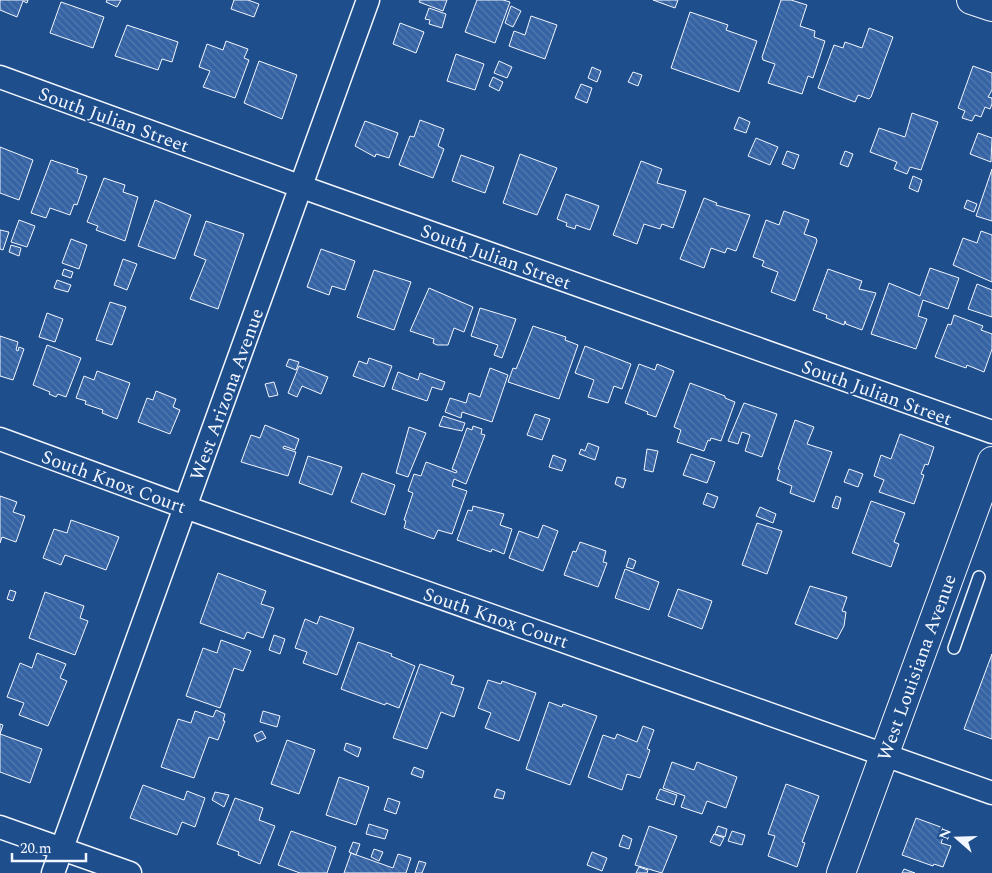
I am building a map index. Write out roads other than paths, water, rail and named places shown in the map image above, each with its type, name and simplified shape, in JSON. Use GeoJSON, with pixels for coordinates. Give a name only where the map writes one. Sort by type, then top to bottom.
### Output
{"type":"FeatureCollection","features":[{"type":"Feature","properties":{"kind":"street","name":"West Arizona Avenue"},"geometry":{"type":"LineString","coordinates":[[53,873],[368,0]]}},
{"type":"Feature","properties":{"kind":"street"},"geometry":{"type":"LineString","coordinates":[[971,0],[992,7]]}},
{"type":"Feature","properties":{"kind":"street","name":"South Julian Street"},"geometry":{"type":"LineString","coordinates":[[0,77],[302,187],[992,432]]}},
{"type":"Feature","properties":{"kind":"street","name":"South Knox Court"},"geometry":{"type":"LineString","coordinates":[[0,439],[185,508],[992,792]]}},
{"type":"Feature","properties":{"kind":"street","name":"West Louisiana Avenue"},"geometry":{"type":"LineString","coordinates":[[840,873],[992,461]]}},
{"type":"Feature","properties":{"kind":"street"},"geometry":{"type":"LineString","coordinates":[[0,827],[130,873]]}},
{"type":"Feature","properties":{"kind":"lane"},"geometry":{"type":"LineString","coordinates":[[954,648],[979,577]]}}]}
